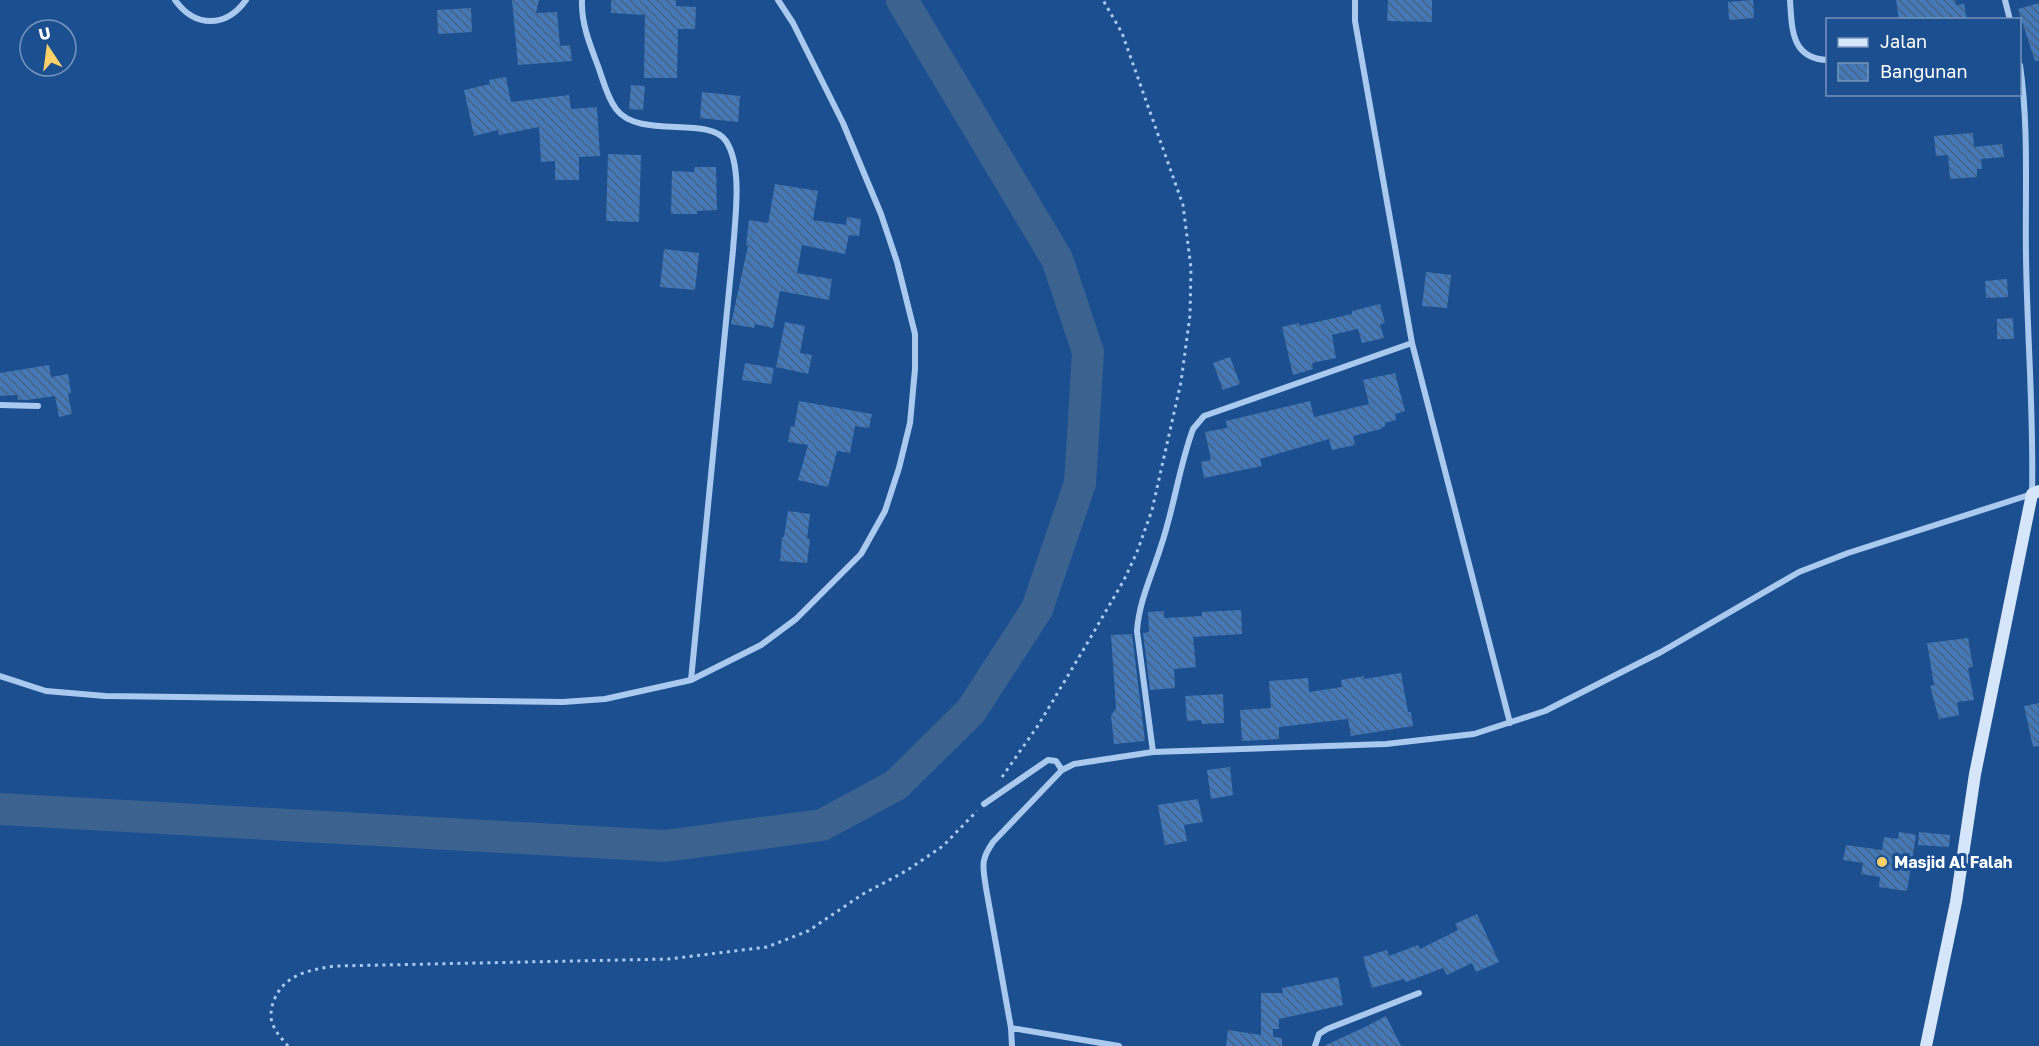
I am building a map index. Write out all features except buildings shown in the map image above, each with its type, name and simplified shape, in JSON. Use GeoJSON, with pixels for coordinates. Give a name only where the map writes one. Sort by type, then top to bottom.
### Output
{"type":"FeatureCollection","features":[{"type":"Feature","properties":{"kind":"street"},"geometry":{"type":"LineString","coordinates":[[175,0],[189,16],[210,22],[223,20],[240,8],[246,0]]}},
{"type":"Feature","properties":{"kind":"street"},"geometry":{"type":"LineString","coordinates":[[582,0],[581,13],[587,39],[616,110],[628,119],[658,126],[712,130],[725,140],[733,160],[736,192],[733,250],[691,680]]}},
{"type":"Feature","properties":{"kind":"street"},"geometry":{"type":"LineString","coordinates":[[0,676],[46,691],[105,696],[563,702],[605,699],[691,680],[761,645],[796,619],[861,554],[885,511],[910,423],[915,369],[915,334],[897,262],[881,214],[843,123],[793,23],[778,0]]}},
{"type":"Feature","properties":{"kind":"street"},"geometry":{"type":"LineString","coordinates":[[1355,0],[1355,21],[1412,343],[1510,723]]}},
{"type":"Feature","properties":{"kind":"street"},"geometry":{"type":"LineString","coordinates":[[1790,0],[1792,28],[1800,50],[1814,60],[1826,60]]}},
{"type":"Feature","properties":{"kind":"street"},"geometry":{"type":"LineString","coordinates":[[2005,0],[2010,18]]}},
{"type":"Feature","properties":{"kind":"street"},"geometry":{"type":"LineString","coordinates":[[1926,1046],[1956,902],[1976,774],[2035,493],[2026,259],[2024,109],[2021,75]]}},
{"type":"Feature","properties":{"kind":"street"},"geometry":{"type":"LineString","coordinates":[[1153,752],[1137,631],[1138,617],[1161,546],[1193,429],[1204,416],[1412,343]]}},
{"type":"Feature","properties":{"kind":"street"},"geometry":{"type":"LineString","coordinates":[[0,405],[38,406]]}},
{"type":"Feature","properties":{"kind":"street"},"geometry":{"type":"LineString","coordinates":[[1012,1046],[1011,1028],[983,870],[984,855],[993,842],[1062,770],[1074,764],[1153,752],[1386,744],[1474,734],[1545,711],[1661,652],[1799,572],[1848,553],[2035,493]]}},
{"type":"Feature","properties":{"kind":"street"},"geometry":{"type":"LineString","coordinates":[[984,804],[1048,760],[1056,761],[1062,770]]}},
{"type":"Feature","properties":{"kind":"street"},"geometry":{"type":"LineString","coordinates":[[1315,1046],[1319,1034],[1327,1029],[1419,993]]}},
{"type":"Feature","properties":{"kind":"street"},"geometry":{"type":"LineString","coordinates":[[1011,1028],[1119,1046]]}},
{"type":"Feature","properties":{"kind":"path"},"geometry":{"type":"LineString","coordinates":[[288,1046],[273,1026],[270,1011],[279,990],[290,978],[308,970],[335,966],[669,959],[767,946],[808,931],[863,894],[924,859],[943,846],[984,804],[1039,724],[1128,571],[1152,510],[1181,382],[1190,315],[1191,268],[1183,206],[1122,33],[1103,0]]}},
{"type":"Feature","properties":{"kind":"waterway"},"geometry":{"type":"LineString","coordinates":[[0,809],[665,846],[822,825],[896,785],[971,711],[1037,609],[1080,483],[1088,352],[1057,259],[902,0]]}},
{"type":"Feature","properties":{"kind":"place","name":"Masjid Al Falah"},"geometry":{"type":"Point","coordinates":[1882,862]}}]}
